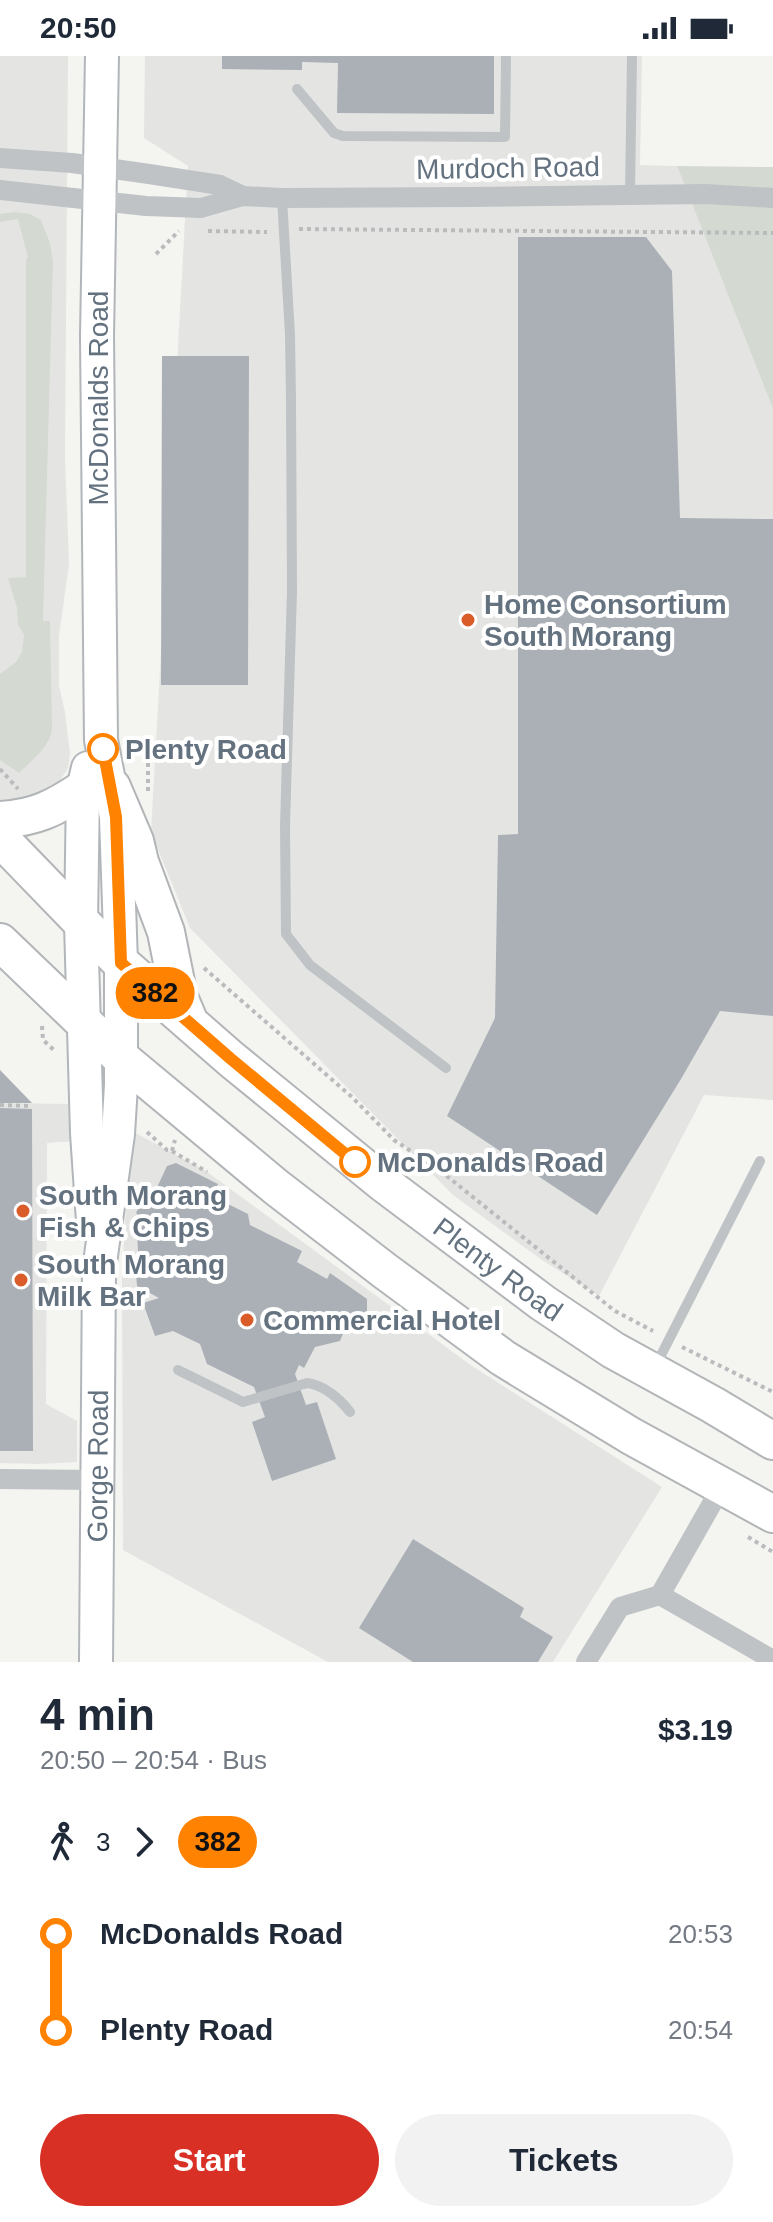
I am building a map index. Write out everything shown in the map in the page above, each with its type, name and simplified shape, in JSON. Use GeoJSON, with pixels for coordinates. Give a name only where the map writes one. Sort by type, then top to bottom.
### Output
{"type":"FeatureCollection","features":[{"type":"Feature","properties":{"kind":"highway"},"geometry":{"type":"LineString","coordinates":[[0,820],[36,816],[98,788],[135,841],[168,938],[179,997],[190,1023]]}},
{"type":"Feature","properties":{"kind":"highway","name":"Plenty Road"},"geometry":{"type":"LineString","coordinates":[[0,838],[121,963],[231,1059],[383,1183],[543,1303],[613,1350],[773,1441]]}},
{"type":"Feature","properties":{"kind":"highway"},"geometry":{"type":"LineString","coordinates":[[6,954],[121,1058],[288,1197],[503,1358],[631,1436],[773,1514]]}},
{"type":"Feature","properties":{"kind":"main road","name":"McDonalds Road"},"geometry":{"type":"LineString","coordinates":[[102,56],[98,201],[101,740],[86,773],[98,788],[117,832],[121,963]]}},
{"type":"Feature","properties":{"kind":"main road","name":"McDonalds Road"},"geometry":{"type":"LineString","coordinates":[[86,1026],[81,923],[98,788]]}},
{"type":"Feature","properties":{"kind":"main road","name":"Gorge Road"},"geometry":{"type":"LineString","coordinates":[[99,1270],[118,1134],[121,963]]}},
{"type":"Feature","properties":{"kind":"main road","name":"Gorge Road"},"geometry":{"type":"LineString","coordinates":[[86,1026],[89,1166],[99,1270],[96,1662]]}},
{"type":"Feature","properties":{"kind":"street","name":"Murdoch Road"},"geometry":{"type":"LineString","coordinates":[[0,158],[99,166],[220,185],[243,196]]}},
{"type":"Feature","properties":{"kind":"street","name":"Murdoch Road"},"geometry":{"type":"LineString","coordinates":[[0,190],[146,206],[201,208],[243,196],[706,194],[773,198]]}},
{"type":"Feature","properties":{"kind":"street"},"geometry":{"type":"LineString","coordinates":[[0,1479],[97,1480]]}},
{"type":"Feature","properties":{"kind":"street"},"geometry":{"type":"LineString","coordinates":[[586,1662],[620,1607],[660,1595],[722,1486]]}},
{"type":"Feature","properties":{"kind":"street"},"geometry":{"type":"LineString","coordinates":[[660,1595],[773,1660]]}},
{"type":"Feature","properties":{"kind":"lane"},"geometry":{"type":"LineString","coordinates":[[297,89],[334,133],[343,136],[505,137],[506,56]]}},
{"type":"Feature","properties":{"kind":"lane"},"geometry":{"type":"LineString","coordinates":[[630,195],[632,56]]}},
{"type":"Feature","properties":{"kind":"lane"},"geometry":{"type":"LineString","coordinates":[[282,198],[290,335],[292,591],[285,826],[286,934],[310,965],[446,1068]]}},
{"type":"Feature","properties":{"kind":"lane"},"geometry":{"type":"LineString","coordinates":[[653,1372],[760,1161]]}},
{"type":"Feature","properties":{"kind":"lane"},"geometry":{"type":"LineString","coordinates":[[178,1370],[243,1402],[307,1383],[315,1384],[341,1400],[350,1412]]}},
{"type":"Feature","properties":{"kind":"path"},"geometry":{"type":"LineString","coordinates":[[449,230],[773,233]]}},
{"type":"Feature","properties":{"kind":"path"},"geometry":{"type":"LineString","coordinates":[[0,769],[14,783]]}},
{"type":"Feature","properties":{"kind":"path"},"geometry":{"type":"LineString","coordinates":[[197,962],[352,1097],[394,1140],[438,1169],[615,1311],[773,1392]]}},
{"type":"Feature","properties":{"kind":"path"},"geometry":{"type":"LineString","coordinates":[[0,1105],[32,1106]]}},
{"type":"Feature","properties":{"kind":"shaded area"},"geometry":{"type":"Polygon","coordinates":[[[0,56],[68,56],[65,457],[69,564],[59,636],[59,686],[70,754],[68,768],[54,790],[19,802],[0,800],[0,56]]]}},
{"type":"Feature","properties":{"kind":"shaded area","name":"Home Consortium South Morang"},"geometry":{"type":"Polygon","coordinates":[[[145,56],[642,56],[640,165],[677,166],[773,409],[773,1100],[704,1095],[599,1296],[542,1260],[453,1195],[190,928],[151,832],[188,166],[144,138],[145,56]]]}},
{"type":"Feature","properties":{"kind":"shaded area"},"geometry":{"type":"Polygon","coordinates":[[[677,166],[773,167],[773,409],[677,166]]]}},
{"type":"Feature","properties":{"kind":"shaded area"},"geometry":{"type":"Polygon","coordinates":[[[0,214],[30,214],[41,220],[53,261],[43,621],[50,621],[52,730],[43,748],[19,773],[0,760],[0,674],[16,662],[22,652],[24,635],[18,624],[17,608],[8,578],[26,577],[28,258],[18,219],[0,222],[0,214]]]}},
{"type":"Feature","properties":{"kind":"shaded area"},"geometry":{"type":"Polygon","coordinates":[[[0,1103],[75,1104],[76,1141],[47,1143],[46,1404],[77,1421],[77,1462],[0,1463],[0,1103]]]}},
{"type":"Feature","properties":{"kind":"shaded area"},"geometry":{"type":"Polygon","coordinates":[[[130,1130],[206,1171],[472,1366],[662,1487],[553,1662],[328,1662],[123,1550],[122,1279],[130,1130]]]}},
{"type":"Feature","properties":{"kind":"building"},"geometry":{"type":"Polygon","coordinates":[[[222,56],[494,56],[494,114],[337,113],[338,63],[302,62],[302,70],[222,69],[222,56]]]}},
{"type":"Feature","properties":{"kind":"building"},"geometry":{"type":"Polygon","coordinates":[[[518,237],[646,237],[672,271],[680,518],[773,519],[773,1016],[720,1011],[597,1215],[447,1116],[495,1018],[498,835],[518,834],[518,237]]]}},
{"type":"Feature","properties":{"kind":"building"},"geometry":{"type":"Polygon","coordinates":[[[162,356],[249,356],[248,685],[161,685],[162,356]]]}},
{"type":"Feature","properties":{"kind":"building"},"geometry":{"type":"Polygon","coordinates":[[[0,1070],[32,1103],[0,1103],[0,1070]]]}},
{"type":"Feature","properties":{"kind":"building"},"geometry":{"type":"Polygon","coordinates":[[[0,1108],[32,1109],[33,1451],[0,1451],[0,1108]]]}},
{"type":"Feature","properties":{"kind":"building","name":"Commercial Hotel"},"geometry":{"type":"Polygon","coordinates":[[[176,1163],[218,1184],[212,1196],[248,1214],[250,1225],[302,1251],[297,1262],[327,1279],[330,1273],[367,1299],[367,1314],[360,1327],[342,1315],[346,1326],[340,1341],[315,1347],[304,1368],[299,1365],[295,1374],[306,1405],[317,1402],[336,1459],[272,1481],[252,1422],[265,1417],[254,1387],[207,1364],[200,1344],[173,1331],[155,1336],[143,1303],[159,1298],[137,1286],[136,1274],[146,1257],[138,1252],[137,1229],[142,1219],[136,1213],[147,1191],[154,1194],[167,1166],[176,1163]]]}},
{"type":"Feature","properties":{"kind":"building"},"geometry":{"type":"Polygon","coordinates":[[[413,1539],[524,1608],[520,1617],[553,1637],[538,1662],[413,1662],[359,1628],[413,1539]]]}},
{"type":"Feature","properties":{"kind":"bus line","name":"382"},"geometry":{"type":"LineString","coordinates":[[103,749],[116,817],[121,963],[355,1162]]}},
{"type":"Feature","properties":{"kind":"place","name":"Home Consortium South Morang"},"geometry":{"type":"Point","coordinates":[468,620]}},
{"type":"Feature","properties":{"kind":"place","name":"Plenty Road"},"geometry":{"type":"Point","coordinates":[103,749]}},
{"type":"Feature","properties":{"kind":"place","name":"McDonalds Road"},"geometry":{"type":"Point","coordinates":[355,1162]}},
{"type":"Feature","properties":{"kind":"place","name":"South Morang Fish & Chips"},"geometry":{"type":"Point","coordinates":[23,1211]}},
{"type":"Feature","properties":{"kind":"place","name":"South Morang Milk Bar"},"geometry":{"type":"Point","coordinates":[21,1280]}},
{"type":"Feature","properties":{"kind":"place","name":"Commercial Hotel"},"geometry":{"type":"Point","coordinates":[247,1320]}}]}
